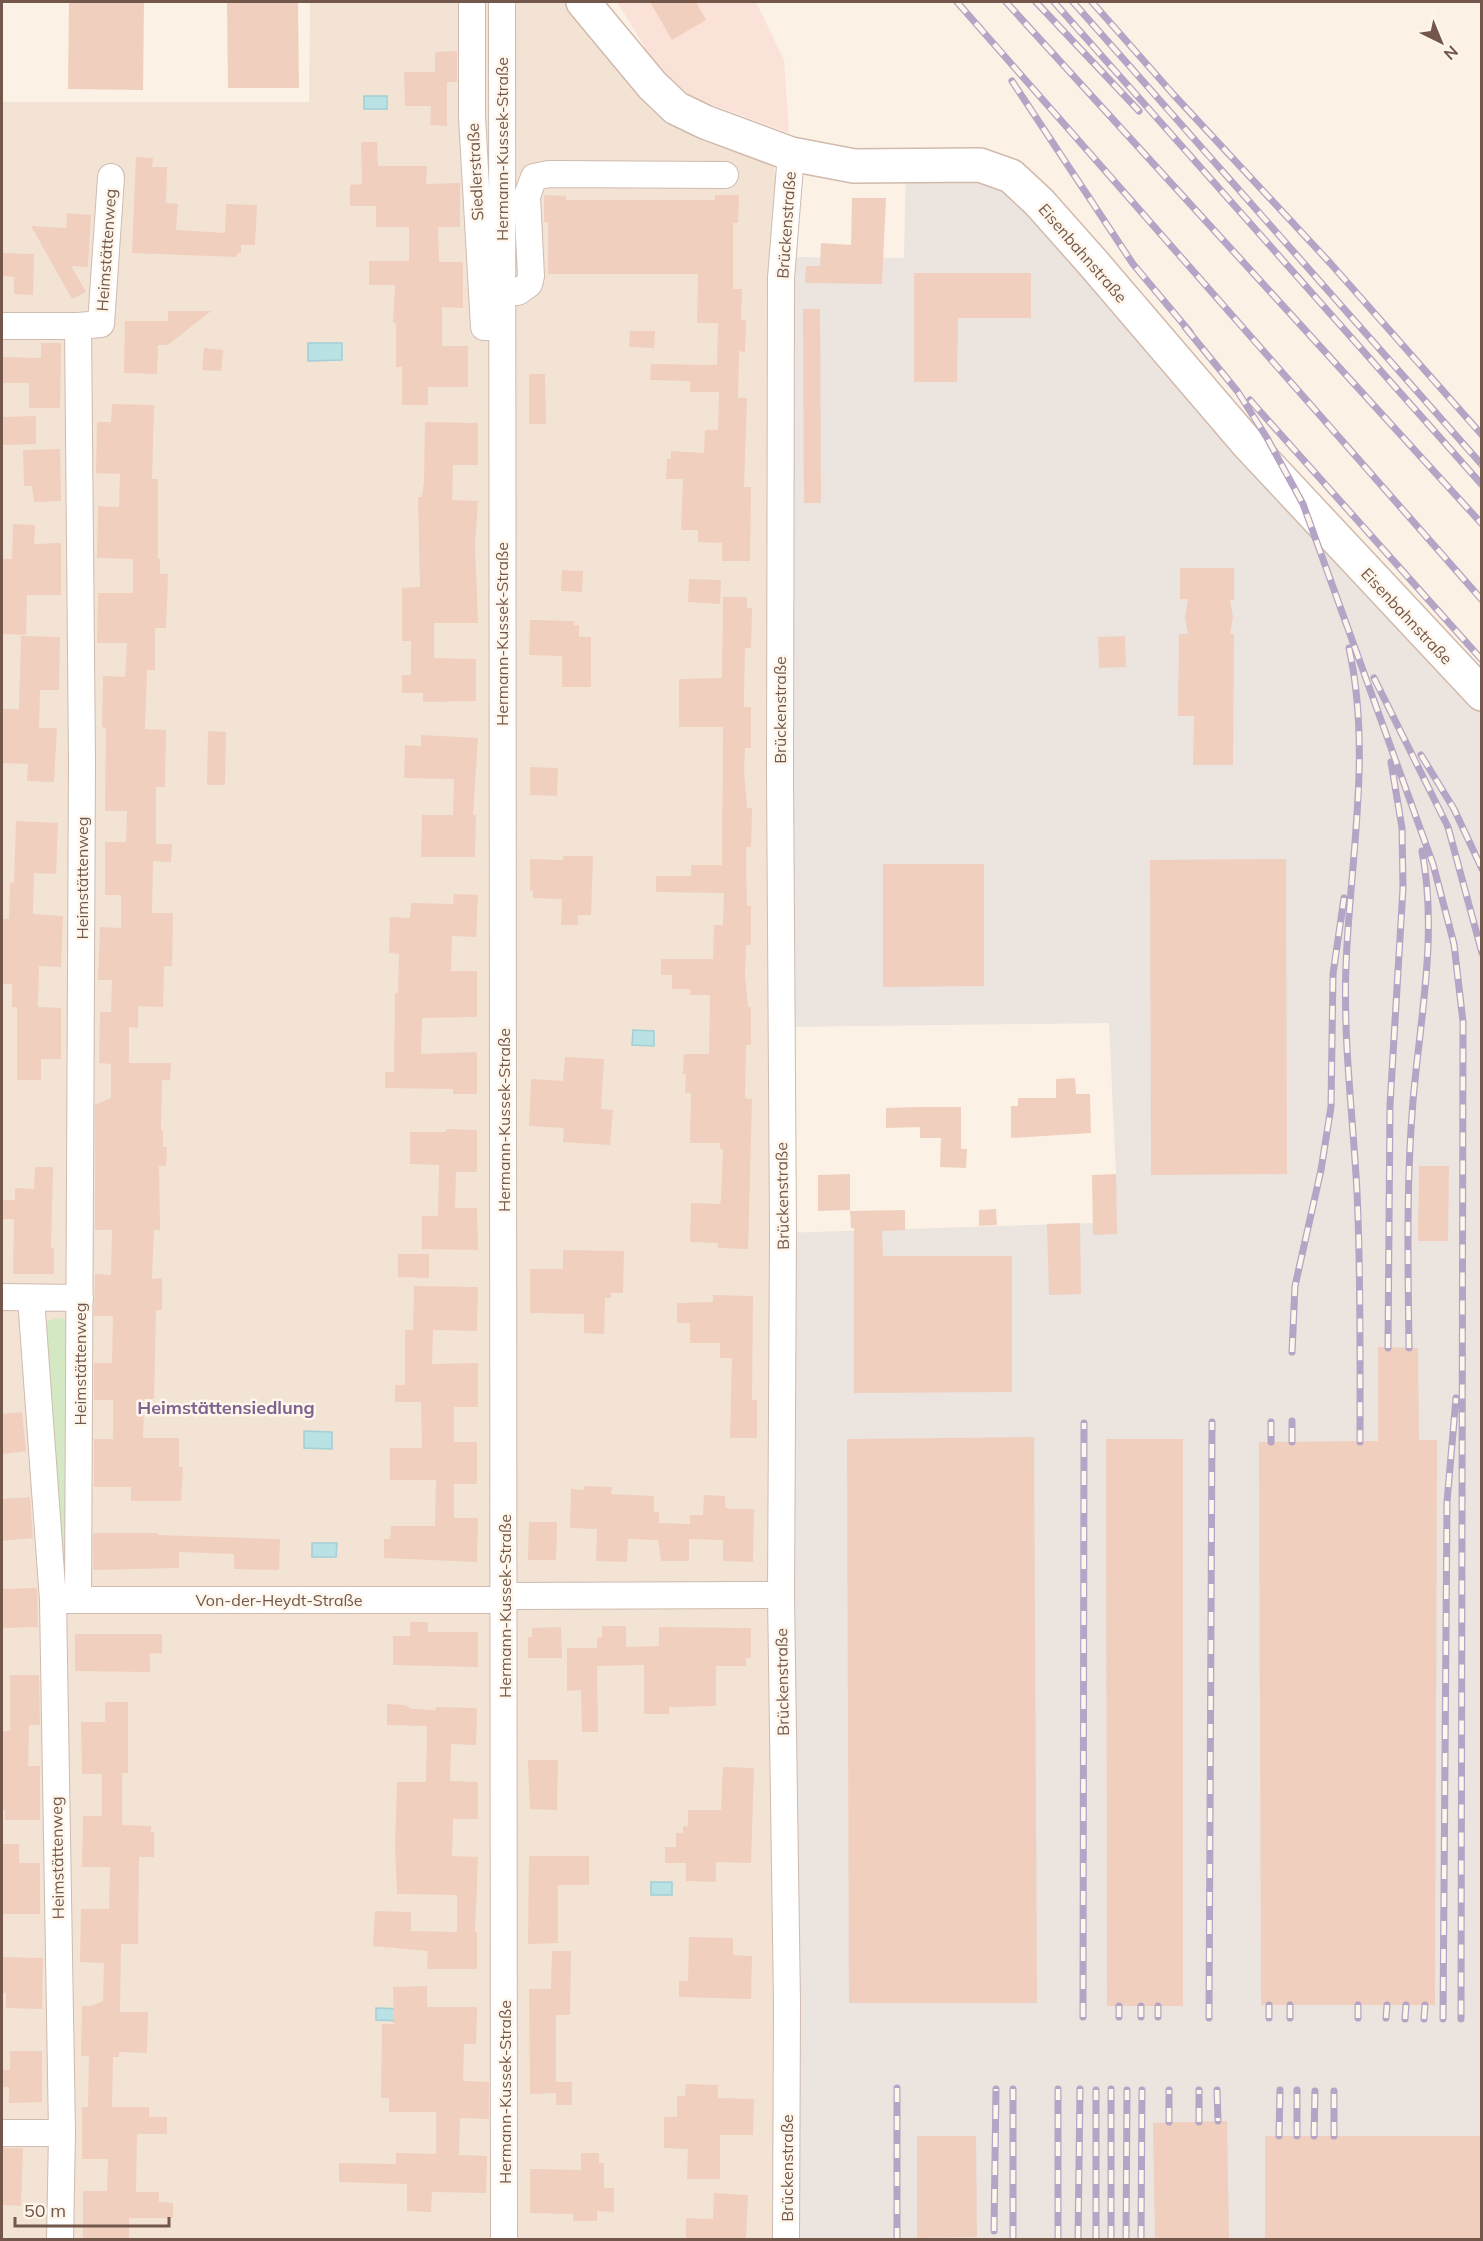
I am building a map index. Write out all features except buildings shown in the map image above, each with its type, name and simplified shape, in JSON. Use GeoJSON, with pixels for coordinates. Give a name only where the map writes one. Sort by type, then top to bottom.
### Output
{"type":"FeatureCollection","features":[{"type":"Feature","properties":{"kind":"street","name":"Siedlerstraße"},"geometry":{"type":"LineString","coordinates":[[472,2],[472,117],[484,327],[500,327]]}},
{"type":"Feature","properties":{"kind":"street","name":"Hermann-Kussek-Straße"},"geometry":{"type":"LineString","coordinates":[[502,2],[500,327],[505,1598],[504,2240]]}},
{"type":"Feature","properties":{"kind":"street","name":"Eisenbahnstraße"},"geometry":{"type":"LineString","coordinates":[[583,2],[652,85],[676,108],[705,122],[791,154],[854,166],[980,165],[1011,176],[1039,202],[1094,264],[1248,444],[1482,694]]}},
{"type":"Feature","properties":{"kind":"street","name":"Brückenstraße"},"geometry":{"type":"LineString","coordinates":[[786,2240],[787,2003],[781,1595],[782,278],[791,154]]}},
{"type":"Feature","properties":{"kind":"street"},"geometry":{"type":"LineString","coordinates":[[501,291],[518,292],[529,284],[531,276],[527,196],[534,177],[549,174],[725,175]]}},
{"type":"Feature","properties":{"kind":"street","name":"Heimstättenweg"},"geometry":{"type":"LineString","coordinates":[[78,1599],[82,750],[78,326],[101,324],[111,177]]}},
{"type":"Feature","properties":{"kind":"street"},"geometry":{"type":"LineString","coordinates":[[2,326],[78,326]]}},
{"type":"Feature","properties":{"kind":"street"},"geometry":{"type":"LineString","coordinates":[[2,1297],[80,1298]]}},
{"type":"Feature","properties":{"kind":"street","name":"Heimstättenweg"},"geometry":{"type":"LineString","coordinates":[[31,1298],[53,1600],[62,2133],[60,2240]]}},
{"type":"Feature","properties":{"kind":"street","name":"Von-der-Heydt-Straße"},"geometry":{"type":"LineString","coordinates":[[53,1600],[781,1595]]}},
{"type":"Feature","properties":{"kind":"street"},"geometry":{"type":"LineString","coordinates":[[2,2133],[62,2133]]}},
{"type":"Feature","properties":{"kind":"shaded area"},"geometry":{"type":"Polygon","coordinates":[[[310,2],[583,2],[613,37],[774,166],[778,210],[786,2239],[2,2239],[2,102],[309,102],[310,2]]]}},
{"type":"Feature","properties":{"kind":"shaded area"},"geometry":{"type":"Polygon","coordinates":[[[617,2],[756,2],[784,60],[789,133],[694,98],[659,70],[617,2]]]}},
{"type":"Feature","properties":{"kind":"shaded area"},"geometry":{"type":"Polygon","coordinates":[[[906,165],[1011,176],[1481,691],[1481,2239],[786,2239],[783,1233],[1093,1223],[1116,1174],[1109,1023],[781,1027],[790,257],[904,258],[906,165]]]}},
{"type":"Feature","properties":{"kind":"green space"},"geometry":{"type":"Polygon","coordinates":[[[56,1318],[63,1319],[68,1324],[66,1578],[63,1576],[44,1323],[56,1318]]]}},
{"type":"Feature","properties":{"kind":"water"},"geometry":{"type":"Polygon","coordinates":[[[364,96],[387,96],[387,109],[364,109],[364,96]]]}},
{"type":"Feature","properties":{"kind":"water"},"geometry":{"type":"Polygon","coordinates":[[[308,343],[342,343],[342,360],[308,361],[308,343]]]}},
{"type":"Feature","properties":{"kind":"water"},"geometry":{"type":"Polygon","coordinates":[[[633,1030],[654,1031],[654,1046],[632,1045],[633,1030]]]}},
{"type":"Feature","properties":{"kind":"water"},"geometry":{"type":"Polygon","coordinates":[[[304,1431],[332,1432],[332,1449],[304,1448],[304,1431]]]}},
{"type":"Feature","properties":{"kind":"water"},"geometry":{"type":"Polygon","coordinates":[[[312,1543],[337,1543],[336,1557],[312,1557],[312,1543]]]}},
{"type":"Feature","properties":{"kind":"water"},"geometry":{"type":"Polygon","coordinates":[[[651,1882],[672,1882],[672,1895],[651,1895],[651,1882]]]}},
{"type":"Feature","properties":{"kind":"water"},"geometry":{"type":"Polygon","coordinates":[[[376,2008],[402,2009],[402,2021],[376,2020],[376,2008]]]}},
{"type":"Feature","properties":{"kind":"railway"},"geometry":{"type":"LineString","coordinates":[[957,2],[1482,600]]}},
{"type":"Feature","properties":{"kind":"railway"},"geometry":{"type":"LineString","coordinates":[[1006,2],[1482,524]]}},
{"type":"Feature","properties":{"kind":"railway"},"geometry":{"type":"LineString","coordinates":[[1036,2],[1139,111]]}},
{"type":"Feature","properties":{"kind":"railway"},"geometry":{"type":"LineString","coordinates":[[1054,2],[1482,485]]}},
{"type":"Feature","properties":{"kind":"railway"},"geometry":{"type":"LineString","coordinates":[[1073,2],[1482,465]]}},
{"type":"Feature","properties":{"kind":"railway"},"geometry":{"type":"LineString","coordinates":[[1092,2],[1173,94],[1331,264],[1482,435]]}},
{"type":"Feature","properties":{"kind":"railway"},"geometry":{"type":"LineString","coordinates":[[1012,81],[1133,264],[1190,332]]}},
{"type":"Feature","properties":{"kind":"railway"},"geometry":{"type":"LineString","coordinates":[[1185,327],[1238,392],[1267,438],[1303,504],[1433,864],[1454,944],[1463,1022],[1461,2019]]}},
{"type":"Feature","properties":{"kind":"railway"},"geometry":{"type":"LineString","coordinates":[[1250,400],[1482,660]]}},
{"type":"Feature","properties":{"kind":"railway"},"geometry":{"type":"LineString","coordinates":[[1349,648],[1356,687],[1359,727],[1358,806],[1345,993],[1358,1223],[1360,1442]]}},
{"type":"Feature","properties":{"kind":"railway"},"geometry":{"type":"LineString","coordinates":[[1374,678],[1448,827],[1482,953]]}},
{"type":"Feature","properties":{"kind":"railway"},"geometry":{"type":"LineString","coordinates":[[1421,755],[1454,809],[1482,869]]}},
{"type":"Feature","properties":{"kind":"railway"},"geometry":{"type":"LineString","coordinates":[[1388,1348],[1390,1105],[1403,888],[1402,828],[1391,762]]}},
{"type":"Feature","properties":{"kind":"railway"},"geometry":{"type":"LineString","coordinates":[[1409,1348],[1409,1163],[1428,945],[1426,882],[1422,851]]}},
{"type":"Feature","properties":{"kind":"railway"},"geometry":{"type":"LineString","coordinates":[[1292,1352],[1295,1286],[1321,1170],[1331,1107],[1333,974],[1344,898]]}},
{"type":"Feature","properties":{"kind":"railway"},"geometry":{"type":"LineString","coordinates":[[1443,2019],[1447,1502],[1456,1398]]}},
{"type":"Feature","properties":{"kind":"railway"},"geometry":{"type":"LineString","coordinates":[[1292,1421],[1292,1442]]}},
{"type":"Feature","properties":{"kind":"railway"},"geometry":{"type":"LineString","coordinates":[[1209,2018],[1212,1422]]}},
{"type":"Feature","properties":{"kind":"railway"},"geometry":{"type":"LineString","coordinates":[[1271,1422],[1271,1442]]}},
{"type":"Feature","properties":{"kind":"railway"},"geometry":{"type":"LineString","coordinates":[[1083,2017],[1084,1423]]}},
{"type":"Feature","properties":{"kind":"railway"},"geometry":{"type":"LineString","coordinates":[[1269,2005],[1269,2018]]}},
{"type":"Feature","properties":{"kind":"railway"},"geometry":{"type":"LineString","coordinates":[[1290,2005],[1290,2018]]}},
{"type":"Feature","properties":{"kind":"railway"},"geometry":{"type":"LineString","coordinates":[[1358,2005],[1358,2018]]}},
{"type":"Feature","properties":{"kind":"railway"},"geometry":{"type":"LineString","coordinates":[[1386,2018],[1387,2005]]}},
{"type":"Feature","properties":{"kind":"railway"},"geometry":{"type":"LineString","coordinates":[[1405,2019],[1406,2005]]}},
{"type":"Feature","properties":{"kind":"railway"},"geometry":{"type":"LineString","coordinates":[[1424,2019],[1425,2005]]}},
{"type":"Feature","properties":{"kind":"railway"},"geometry":{"type":"LineString","coordinates":[[1119,2006],[1119,2017]]}},
{"type":"Feature","properties":{"kind":"railway"},"geometry":{"type":"LineString","coordinates":[[1141,2006],[1141,2017]]}},
{"type":"Feature","properties":{"kind":"railway"},"geometry":{"type":"LineString","coordinates":[[1158,2006],[1158,2017]]}},
{"type":"Feature","properties":{"kind":"railway"},"geometry":{"type":"LineString","coordinates":[[897,2088],[897,2240]]}},
{"type":"Feature","properties":{"kind":"railway"},"geometry":{"type":"LineString","coordinates":[[994,2231],[996,2089]]}},
{"type":"Feature","properties":{"kind":"railway"},"geometry":{"type":"LineString","coordinates":[[1013,2089],[1013,2240]]}},
{"type":"Feature","properties":{"kind":"railway"},"geometry":{"type":"LineString","coordinates":[[1058,2089],[1058,2240]]}},
{"type":"Feature","properties":{"kind":"railway"},"geometry":{"type":"LineString","coordinates":[[1078,2240],[1080,2089]]}},
{"type":"Feature","properties":{"kind":"railway"},"geometry":{"type":"LineString","coordinates":[[1111,2089],[1111,2240]]}},
{"type":"Feature","properties":{"kind":"railway"},"geometry":{"type":"LineString","coordinates":[[1096,2090],[1096,2240]]}},
{"type":"Feature","properties":{"kind":"railway"},"geometry":{"type":"LineString","coordinates":[[1126,2240],[1127,2090]]}},
{"type":"Feature","properties":{"kind":"railway"},"geometry":{"type":"LineString","coordinates":[[1141,2240],[1142,2090]]}},
{"type":"Feature","properties":{"kind":"railway"},"geometry":{"type":"LineString","coordinates":[[1169,2090],[1169,2122]]}},
{"type":"Feature","properties":{"kind":"railway"},"geometry":{"type":"LineString","coordinates":[[1199,2090],[1199,2122]]}},
{"type":"Feature","properties":{"kind":"railway"},"geometry":{"type":"LineString","coordinates":[[1217,2090],[1218,2121]]}},
{"type":"Feature","properties":{"kind":"railway"},"geometry":{"type":"LineString","coordinates":[[1279,2136],[1280,2090]]}},
{"type":"Feature","properties":{"kind":"railway"},"geometry":{"type":"LineString","coordinates":[[1297,2090],[1297,2136]]}},
{"type":"Feature","properties":{"kind":"railway"},"geometry":{"type":"LineString","coordinates":[[1314,2136],[1315,2091]]}},
{"type":"Feature","properties":{"kind":"railway"},"geometry":{"type":"LineString","coordinates":[[1334,2091],[1334,2136]]}},
{"type":"Feature","properties":{"kind":"district","name":"Heimstättensiedlung"},"geometry":{"type":"Point","coordinates":[226,1408]}}]}
